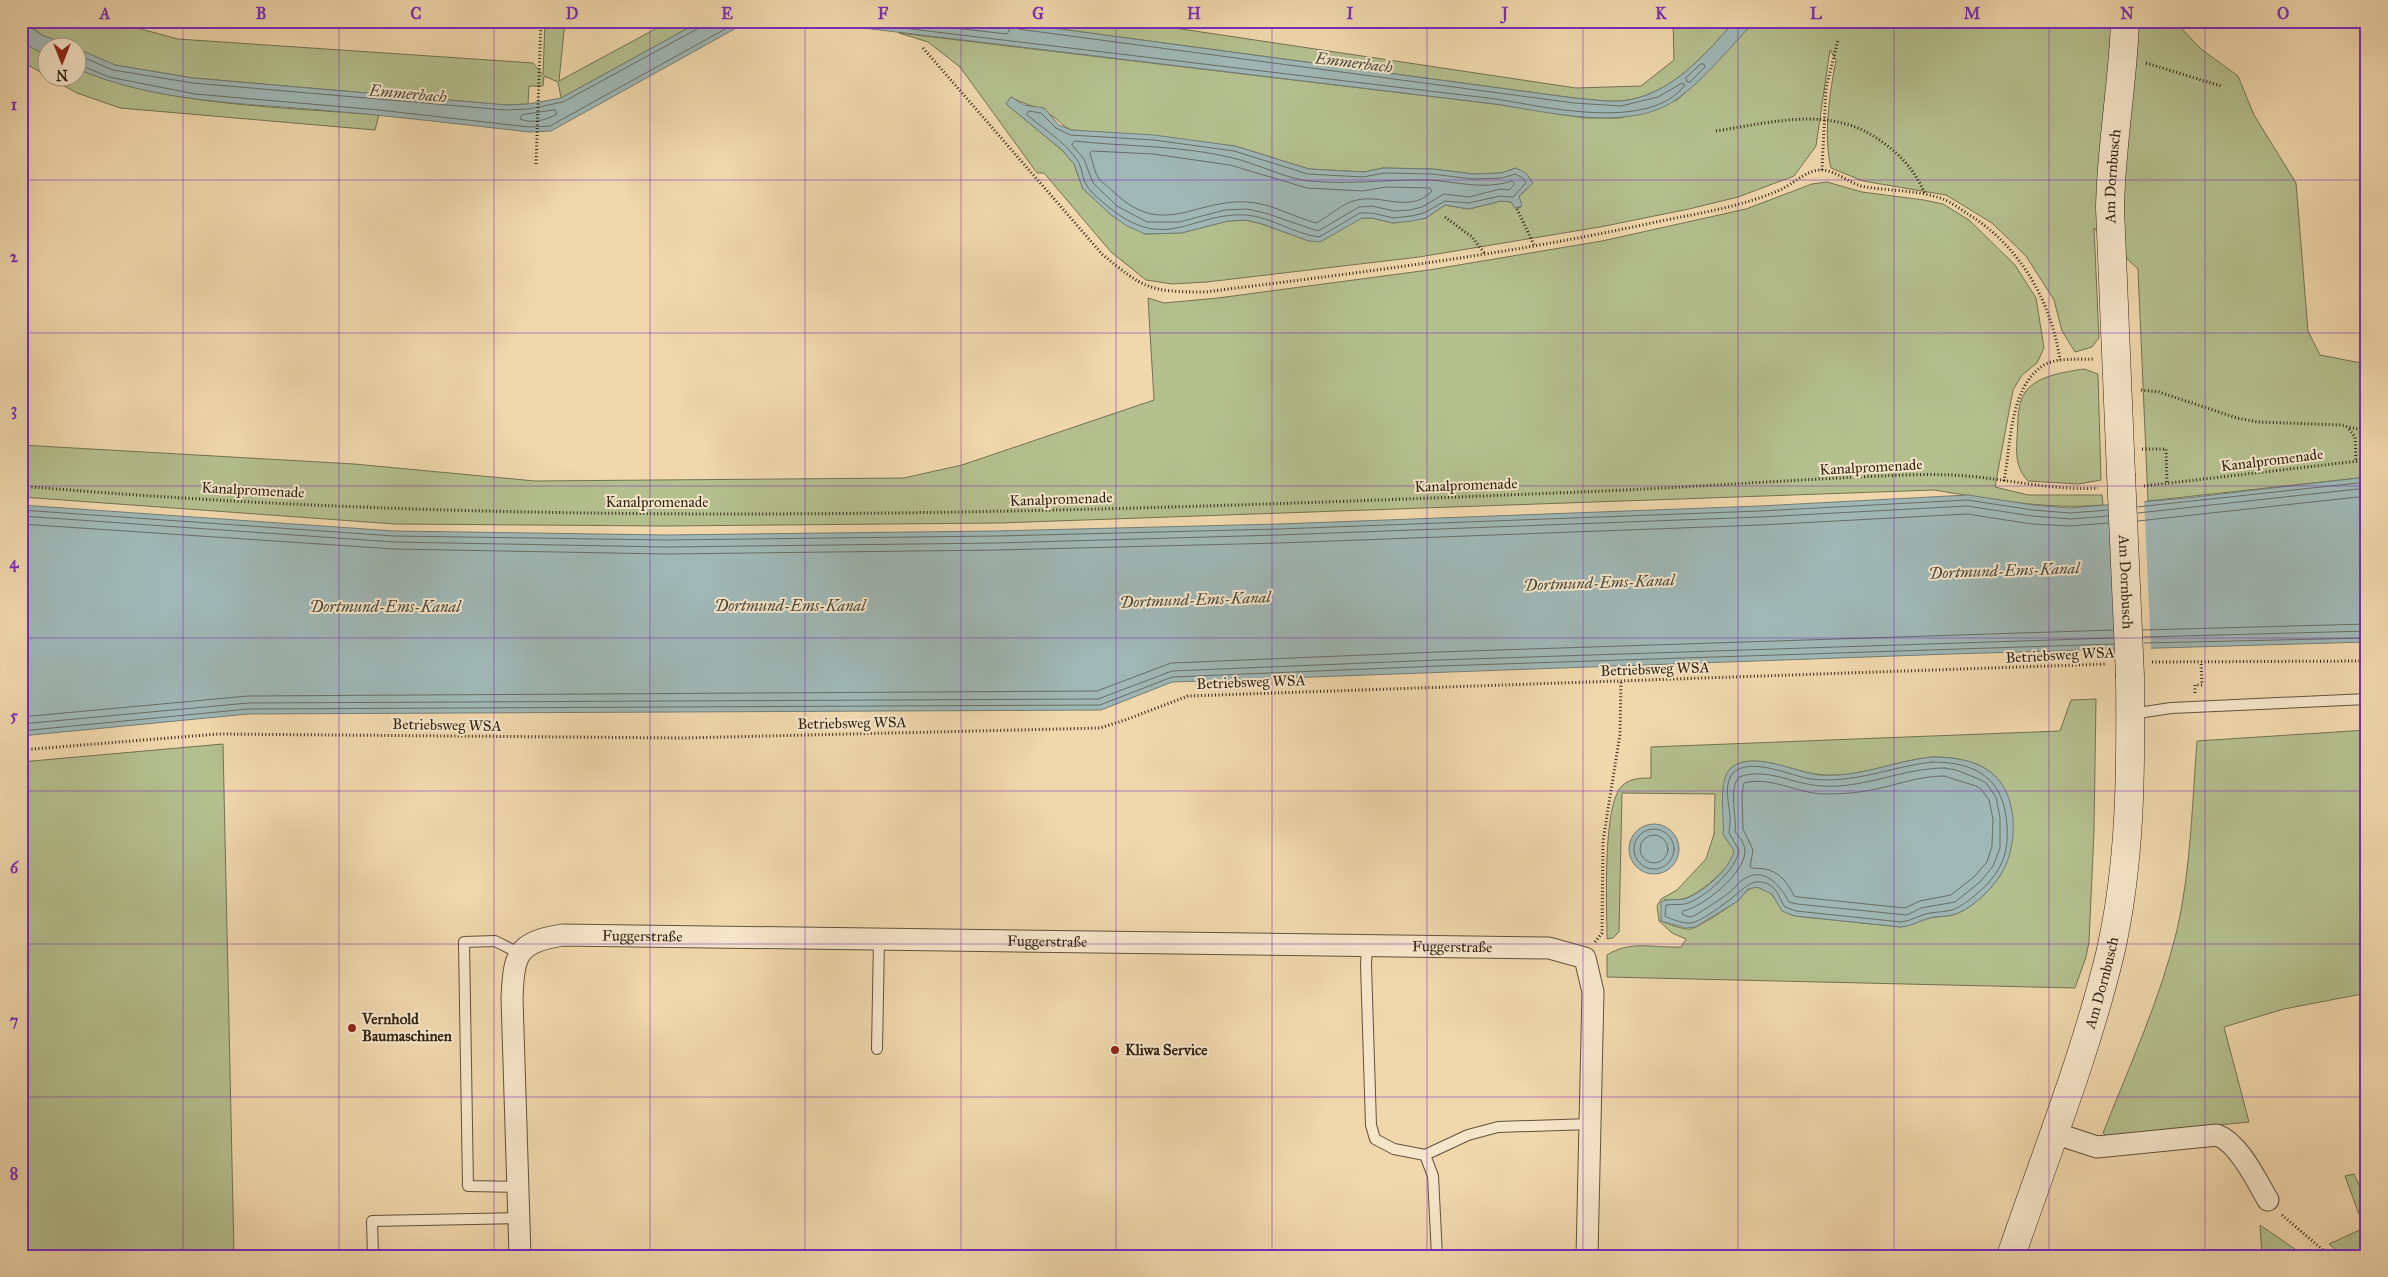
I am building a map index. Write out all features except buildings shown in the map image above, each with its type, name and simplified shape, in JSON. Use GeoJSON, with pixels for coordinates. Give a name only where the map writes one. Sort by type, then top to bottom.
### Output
{"type":"FeatureCollection","features":[{"type":"Feature","properties":{"kind":"street","name":"Am Dornbusch"},"geometry":{"type":"LineString","coordinates":[[2011,1256],[2090,1025],[2110,953],[2124,872],[2130,787],[2130,667],[2111,481],[2116,359],[2111,168],[2124,60],[2125,21]]}},
{"type":"Feature","properties":{"kind":"street","name":"Fuggerstraße"},"geometry":{"type":"LineString","coordinates":[[519,953],[543,938],[563,935],[1549,948],[1585,958]]}},
{"type":"Feature","properties":{"kind":"street"},"geometry":{"type":"LineString","coordinates":[[519,953],[513,969],[512,998],[520,1256]]}},
{"type":"Feature","properties":{"kind":"street"},"geometry":{"type":"LineString","coordinates":[[1585,958],[1593,992],[1587,1256]]}},
{"type":"Feature","properties":{"kind":"street"},"geometry":{"type":"LineString","coordinates":[[2054,1133],[2097,1147],[2217,1135],[2227,1139],[2235,1148],[2268,1200]]}},
{"type":"Feature","properties":{"kind":"lane"},"geometry":{"type":"LineString","coordinates":[[2130,714],[2171,708],[2367,699]]}},
{"type":"Feature","properties":{"kind":"lane"},"geometry":{"type":"LineString","coordinates":[[877,1049],[879,940]]}},
{"type":"Feature","properties":{"kind":"lane"},"geometry":{"type":"LineString","coordinates":[[518,1187],[468,1186],[464,942],[494,941],[519,953]]}},
{"type":"Feature","properties":{"kind":"lane"},"geometry":{"type":"LineString","coordinates":[[1367,946],[1371,1125],[1375,1139],[1394,1149],[1425,1154],[1468,1135],[1498,1127],[1590,1124]]}},
{"type":"Feature","properties":{"kind":"lane"},"geometry":{"type":"LineString","coordinates":[[1425,1154],[1433,1176],[1437,1256]]}},
{"type":"Feature","properties":{"kind":"lane"},"geometry":{"type":"LineString","coordinates":[[372,1256],[372,1220],[519,1218]]}},
{"type":"Feature","properties":{"kind":"path"},"geometry":{"type":"LineString","coordinates":[[536,164],[541,21]]}},
{"type":"Feature","properties":{"kind":"path"},"geometry":{"type":"LineString","coordinates":[[1822,170],[1826,88],[1838,40]]}},
{"type":"Feature","properties":{"kind":"path"},"geometry":{"type":"LineString","coordinates":[[923,48],[1102,254],[1130,277],[1147,287],[1171,292],[1205,292],[1429,264],[1599,235],[1742,204],[1794,184],[1810,172],[1822,170],[1863,187],[1925,194],[1944,200],[1975,218],[1998,236],[2021,262],[2042,298],[2055,331],[2060,360]]}},
{"type":"Feature","properties":{"kind":"path"},"geometry":{"type":"LineString","coordinates":[[2145,63],[2222,86]]}},
{"type":"Feature","properties":{"kind":"path"},"geometry":{"type":"LineString","coordinates":[[1716,131],[1806,119],[1825,119],[1849,123],[1875,136],[1902,157],[1925,194]]}},
{"type":"Feature","properties":{"kind":"path"},"geometry":{"type":"LineString","coordinates":[[1517,209],[1534,245]]}},
{"type":"Feature","properties":{"kind":"path"},"geometry":{"type":"LineString","coordinates":[[1445,217],[1472,237],[1486,254]]}},
{"type":"Feature","properties":{"kind":"path"},"geometry":{"type":"LineString","coordinates":[[2004,481],[2019,394],[2031,377],[2045,365],[2060,360],[2116,359]]}},
{"type":"Feature","properties":{"kind":"path"},"geometry":{"type":"LineString","coordinates":[[2135,390],[2159,392],[2251,421],[2340,425],[2367,431]]}},
{"type":"Feature","properties":{"kind":"path"},"geometry":{"type":"LineString","coordinates":[[2348,428],[2354,437],[2356,461]]}},
{"type":"Feature","properties":{"kind":"path"},"geometry":{"type":"LineString","coordinates":[[2147,449],[2166,449],[2167,484]]}},
{"type":"Feature","properties":{"kind":"path","name":"Kanalpromenade"},"geometry":{"type":"LineString","coordinates":[[2150,486],[2367,460]]}},
{"type":"Feature","properties":{"kind":"path","name":"Kanalpromenade"},"geometry":{"type":"LineString","coordinates":[[21,486],[226,501],[504,513],[973,513],[1556,494],[1878,476],[1953,475],[2076,489],[2111,481]]}},
{"type":"Feature","properties":{"kind":"path","name":"Betriebsweg WSA"},"geometry":{"type":"LineString","coordinates":[[21,750],[218,734],[683,738],[1100,728],[1188,696],[1621,681],[2130,667],[2201,662],[2367,661]]}},
{"type":"Feature","properties":{"kind":"path"},"geometry":{"type":"LineString","coordinates":[[2195,685],[2202,684],[2201,662]]}},
{"type":"Feature","properties":{"kind":"path"},"geometry":{"type":"LineString","coordinates":[[1585,958],[1602,933],[1603,841],[1622,715],[1621,681]]}},
{"type":"Feature","properties":{"kind":"path"},"geometry":{"type":"LineString","coordinates":[[2268,1200],[2281,1214],[2330,1256]]}},
{"type":"Feature","properties":{"kind":"green space"},"geometry":{"type":"Polygon","coordinates":[[[24,21],[111,21],[178,39],[533,63],[543,75],[545,21],[565,21],[559,81],[670,21],[701,21],[561,98],[558,82],[544,76],[543,86],[529,86],[528,104],[506,105],[193,78],[115,65],[88,54],[88,38],[49,38],[42,35],[24,21]]]}},
{"type":"Feature","properties":{"kind":"green space"},"geometry":{"type":"Polygon","coordinates":[[[1000,21],[1128,21],[1576,88],[1641,86],[1674,60],[1673,21],[1735,21],[1711,48],[1671,83],[1639,98],[1603,101],[1000,21]]]}},
{"type":"Feature","properties":{"kind":"green space"},"geometry":{"type":"Polygon","coordinates":[[[1755,21],[2180,21],[2181,28],[2201,49],[2238,76],[2254,115],[2296,183],[2308,331],[2320,355],[2361,363],[2367,361],[2367,477],[2148,501],[2138,269],[2094,228],[2099,338],[2092,347],[2075,352],[2062,331],[2054,300],[2026,256],[1992,223],[1946,195],[1863,181],[1831,168],[1827,128],[1836,60],[1830,50],[1816,146],[1794,176],[1738,197],[1600,227],[1419,257],[1207,282],[1172,284],[1146,280],[1111,252],[1044,173],[1037,173],[960,67],[928,42],[899,33],[1495,104],[1585,118],[1620,118],[1677,100],[1698,81],[1755,21]],[[1011,97],[1006,104],[1062,150],[1074,164],[1083,189],[1145,234],[1181,233],[1228,221],[1246,220],[1309,241],[1362,218],[1372,218],[1393,223],[1426,218],[1445,205],[1469,209],[1501,201],[1511,202],[1515,208],[1521,207],[1519,196],[1527,189],[1516,168],[1501,173],[1473,174],[1433,169],[1383,168],[1364,172],[1309,169],[1235,146],[1071,130],[1048,113],[1011,97]]]}},
{"type":"Feature","properties":{"kind":"green space"},"geometry":{"type":"Polygon","coordinates":[[[21,40],[38,51],[38,71],[21,61],[21,40]]]}},
{"type":"Feature","properties":{"kind":"green space"},"geometry":{"type":"Polygon","coordinates":[[[88,73],[148,91],[186,98],[265,107],[379,115],[375,130],[120,108],[68,88],[88,88],[88,73]]]}},
{"type":"Feature","properties":{"kind":"green space"},"geometry":{"type":"Polygon","coordinates":[[[1827,182],[1862,192],[1943,204],[1969,220],[2015,265],[2036,298],[2044,348],[2037,363],[2022,375],[2013,390],[1995,487],[2028,495],[2102,495],[2103,505],[2039,505],[1934,490],[999,523],[665,526],[395,524],[21,497],[21,445],[354,464],[535,481],[904,478],[962,465],[1154,400],[1148,298],[1164,303],[1218,298],[1429,270],[1602,241],[1746,209],[1812,184],[1827,182]]]}},
{"type":"Feature","properties":{"kind":"green space"},"geometry":{"type":"Polygon","coordinates":[[[2084,369],[2098,374],[2101,480],[2079,484],[2028,481],[2021,471],[2017,456],[2018,416],[2023,396],[2027,389],[2041,379],[2084,369]]]}},
{"type":"Feature","properties":{"kind":"green space"},"geometry":{"type":"Polygon","coordinates":[[[2096,699],[2094,831],[2089,942],[2075,988],[1607,977],[1607,955],[1616,950],[1633,946],[1681,947],[1686,939],[1672,933],[1659,921],[1657,906],[1661,899],[1677,890],[1706,859],[1714,834],[1715,794],[1622,793],[1619,932],[1613,938],[1607,939],[1606,882],[1611,814],[1616,797],[1625,783],[1640,778],[1651,778],[1651,747],[2060,731],[2071,700],[2096,699]],[[1940,757],[1917,759],[1859,772],[1830,775],[1815,774],[1759,761],[1748,761],[1738,764],[1730,769],[1724,783],[1723,792],[1726,839],[1733,848],[1732,858],[1714,880],[1689,897],[1664,900],[1661,921],[1680,928],[1691,929],[1715,916],[1734,903],[1748,890],[1756,887],[1767,890],[1782,909],[1795,916],[1901,927],[1929,918],[1959,913],[1978,900],[1990,888],[2005,866],[2012,839],[2011,809],[2001,783],[1993,774],[1972,762],[1940,757]]]}},
{"type":"Feature","properties":{"kind":"green space"},"geometry":{"type":"Polygon","coordinates":[[[2367,730],[2367,993],[2284,1009],[2224,1027],[2249,1122],[2107,1136],[2103,1133],[2153,1008],[2177,930],[2188,860],[2197,741],[2367,730]]]}},
{"type":"Feature","properties":{"kind":"green space"},"geometry":{"type":"Polygon","coordinates":[[[223,744],[234,1256],[21,1256],[21,762],[223,744]]]}},
{"type":"Feature","properties":{"kind":"green space"},"geometry":{"type":"Polygon","coordinates":[[[2354,1174],[2367,1203],[2367,1256],[2343,1256],[2329,1244],[2364,1228],[2345,1176],[2354,1174]]]}},
{"type":"Feature","properties":{"kind":"green space"},"geometry":{"type":"Polygon","coordinates":[[[2260,1225],[2305,1256],[2262,1256],[2260,1225]]]}},
{"type":"Feature","properties":{"kind":"water"},"geometry":{"type":"Polygon","coordinates":[[[21,21],[50,38],[38,38],[38,51],[21,40],[21,21]]]}},
{"type":"Feature","properties":{"kind":"water"},"geometry":{"type":"Polygon","coordinates":[[[701,21],[805,21],[738,27],[551,131],[529,132],[374,115],[229,103],[167,95],[107,80],[88,73],[88,53],[115,65],[193,78],[506,105],[528,104],[561,98],[701,21]]]}},
{"type":"Feature","properties":{"kind":"water"},"geometry":{"type":"Polygon","coordinates":[[[805,21],[1000,21],[1574,98],[1621,101],[1639,98],[1671,83],[1711,48],[1735,21],[1755,21],[1708,72],[1677,99],[1658,109],[1636,115],[1613,118],[1563,115],[1495,104],[805,21]]]}},
{"type":"Feature","properties":{"kind":"water"},"geometry":{"type":"Polygon","coordinates":[[[1011,97],[1024,105],[1044,108],[1059,125],[1071,130],[1154,135],[1235,146],[1309,169],[1364,172],[1383,168],[1433,169],[1473,174],[1501,173],[1516,168],[1526,173],[1533,183],[1519,196],[1522,206],[1515,208],[1511,202],[1501,201],[1469,209],[1445,205],[1426,218],[1412,221],[1393,223],[1372,218],[1362,218],[1320,242],[1309,241],[1246,220],[1228,221],[1181,233],[1145,234],[1127,226],[1110,214],[1083,189],[1074,164],[1062,150],[1006,104],[1011,97]]]}},
{"type":"Feature","properties":{"kind":"water","name":"Dortmund-Ems-Kanal"},"geometry":{"type":"Polygon","coordinates":[[[2367,477],[2367,642],[1950,654],[1172,682],[1101,710],[248,714],[21,736],[21,505],[394,531],[666,535],[996,531],[1279,524],[1760,506],[1968,495],[2033,505],[2070,508],[2187,498],[2367,477]]]}},
{"type":"Feature","properties":{"kind":"water"},"geometry":{"type":"Polygon","coordinates":[[[1932,757],[1964,760],[1987,769],[2002,784],[2012,810],[2013,839],[2005,866],[1990,888],[1978,900],[1959,913],[1929,918],[1901,927],[1795,916],[1782,911],[1772,894],[1757,887],[1748,889],[1738,901],[1695,927],[1686,928],[1661,921],[1661,902],[1684,899],[1699,892],[1721,873],[1732,858],[1734,851],[1723,834],[1722,799],[1724,781],[1731,768],[1740,763],[1750,761],[1774,764],[1819,775],[1834,775],[1862,772],[1932,757]]]}},
{"type":"Feature","properties":{"kind":"water"},"geometry":{"type":"Polygon","coordinates":[[[1649,824],[1659,824],[1672,831],[1679,844],[1679,854],[1672,867],[1659,874],[1649,874],[1640,870],[1633,863],[1629,854],[1629,844],[1633,835],[1640,828],[1649,824]]]}},
{"type":"Feature","properties":{"kind":"pier"},"geometry":{"type":"Polygon","coordinates":[[[2144,499],[2151,651],[2115,652],[2109,502],[2144,499]]]}},
{"type":"Feature","properties":{"kind":"place","name":"Vernhold Baumaschinen"},"geometry":{"type":"Point","coordinates":[352,1028]}},
{"type":"Feature","properties":{"kind":"place","name":"Kliwa Service"},"geometry":{"type":"Point","coordinates":[1115,1050]}},
{"type":"Feature","properties":{"kind":"water label","name":"Emmerbach"},"geometry":{"type":"Point","coordinates":[1354,62]}},
{"type":"Feature","properties":{"kind":"water label","name":"Emmerbach"},"geometry":{"type":"Point","coordinates":[408,93]}}]}
